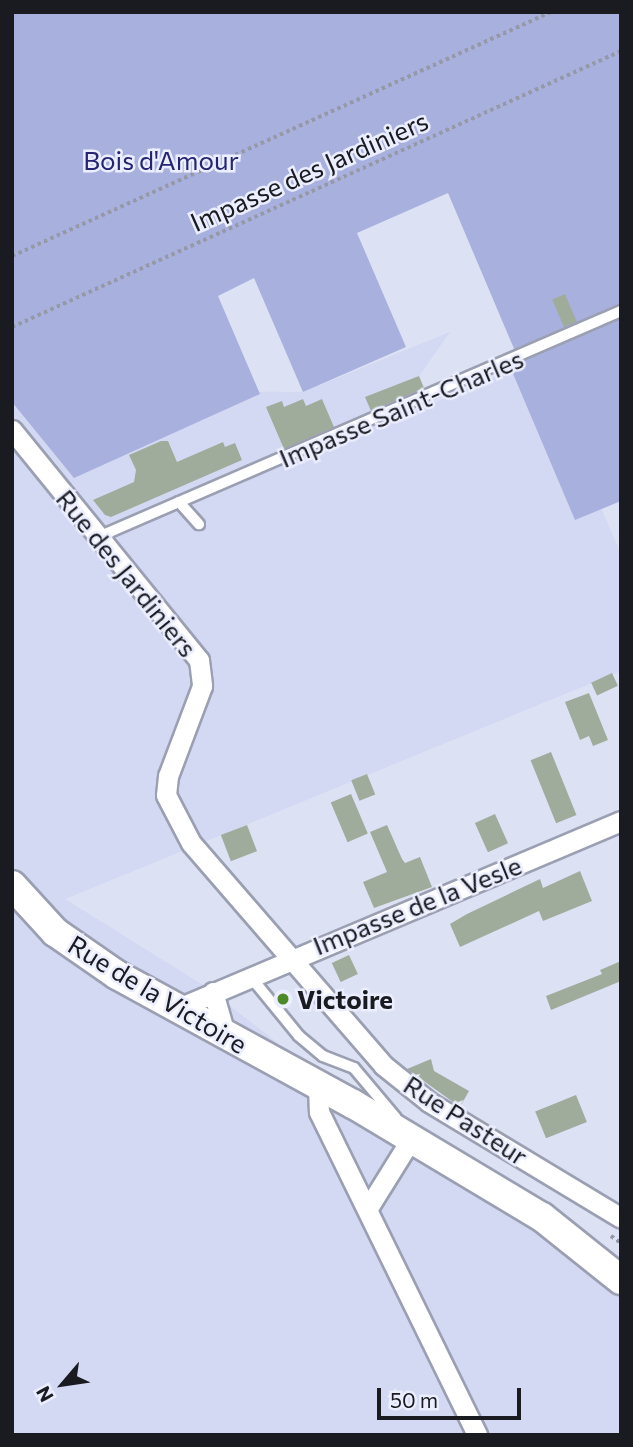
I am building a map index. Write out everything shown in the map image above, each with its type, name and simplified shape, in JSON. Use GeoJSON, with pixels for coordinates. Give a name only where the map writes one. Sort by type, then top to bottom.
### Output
{"type":"FeatureCollection","features":[{"type":"Feature","properties":{"kind":"street","name":"Rue des Jardiniers"},"geometry":{"type":"LineString","coordinates":[[12,430],[199,660],[202,686],[168,776],[166,795],[191,843]]}},
{"type":"Feature","properties":{"kind":"street","name":"Impasse de la Vesle"},"geometry":{"type":"LineString","coordinates":[[176,1009],[290,958],[621,821]]}},
{"type":"Feature","properties":{"kind":"street","name":"Rue Pasteur"},"geometry":{"type":"LineString","coordinates":[[191,843],[383,1065],[429,1102],[621,1218]]}},
{"type":"Feature","properties":{"kind":"street","name":"Rue de la Victoire"},"geometry":{"type":"LineString","coordinates":[[12,885],[55,932],[176,1009],[318,1086],[542,1217],[621,1280]]}},
{"type":"Feature","properties":{"kind":"street"},"geometry":{"type":"LineString","coordinates":[[213,992],[226,1037]]}},
{"type":"Feature","properties":{"kind":"street"},"geometry":{"type":"LineString","coordinates":[[318,1086],[319,1112],[477,1435]]}},
{"type":"Feature","properties":{"kind":"street"},"geometry":{"type":"LineString","coordinates":[[368,1208],[411,1139]]}},
{"type":"Feature","properties":{"kind":"lane","name":"Impasse Saint-Charles"},"geometry":{"type":"LineString","coordinates":[[98,537],[621,311]]}},
{"type":"Feature","properties":{"kind":"lane"},"geometry":{"type":"LineString","coordinates":[[179,502],[199,524]]}},
{"type":"Feature","properties":{"kind":"lane"},"geometry":{"type":"LineString","coordinates":[[250,976],[299,1036],[323,1056],[361,1075],[411,1139]]}},
{"type":"Feature","properties":{"kind":"path"},"geometry":{"type":"LineString","coordinates":[[12,256],[551,12]]}},
{"type":"Feature","properties":{"kind":"path","name":"Impasse des Jardiniers"},"geometry":{"type":"LineString","coordinates":[[12,327],[621,51]]}},
{"type":"Feature","properties":{"kind":"shaded area"},"geometry":{"type":"Polygon","coordinates":[[[450,332],[419,376],[431,404],[536,359],[621,554],[621,671],[65,899],[206,987],[280,1045],[551,1209],[621,1282],[621,1435],[12,1435],[12,390],[303,392],[450,332]]]}},
{"type":"Feature","properties":{"kind":"green space","name":"Bois d'Amour"},"geometry":{"type":"Polygon","coordinates":[[[12,12],[621,12],[621,501],[575,520],[511,369],[515,351],[448,193],[357,233],[406,347],[303,392],[254,278],[218,296],[260,394],[74,478],[12,402],[12,12]]]}},
{"type":"Feature","properties":{"kind":"building"},"geometry":{"type":"Polygon","coordinates":[[[565,294],[577,322],[564,327],[552,299],[565,294]]]}},
{"type":"Feature","properties":{"kind":"building"},"geometry":{"type":"Polygon","coordinates":[[[419,376],[424,388],[371,411],[365,397],[419,376]]]}},
{"type":"Feature","properties":{"kind":"building"},"geometry":{"type":"Polygon","coordinates":[[[303,399],[306,406],[322,399],[334,427],[284,449],[266,407],[282,401],[284,407],[303,399]]]}},
{"type":"Feature","properties":{"kind":"building"},"geometry":{"type":"Polygon","coordinates":[[[161,441],[168,441],[177,462],[223,442],[225,447],[235,443],[242,460],[111,517],[105,515],[93,500],[134,482],[136,470],[129,455],[161,441]]]}},
{"type":"Feature","properties":{"kind":"building"},"geometry":{"type":"Polygon","coordinates":[[[612,673],[618,686],[597,695],[591,683],[612,673]]]}},
{"type":"Feature","properties":{"kind":"building"},"geometry":{"type":"Polygon","coordinates":[[[589,693],[608,740],[593,746],[589,736],[580,740],[565,702],[589,693]]]}},
{"type":"Feature","properties":{"kind":"building"},"geometry":{"type":"Polygon","coordinates":[[[551,752],[576,815],[556,823],[531,760],[551,752]]]}},
{"type":"Feature","properties":{"kind":"building"},"geometry":{"type":"Polygon","coordinates":[[[367,774],[375,794],[359,801],[351,780],[367,774]]]}},
{"type":"Feature","properties":{"kind":"building"},"geometry":{"type":"Polygon","coordinates":[[[351,794],[368,834],[348,842],[331,803],[351,794]]]}},
{"type":"Feature","properties":{"kind":"building"},"geometry":{"type":"Polygon","coordinates":[[[495,814],[508,843],[488,852],[475,823],[495,814]]]}},
{"type":"Feature","properties":{"kind":"building"},"geometry":{"type":"Polygon","coordinates":[[[247,825],[257,851],[231,861],[221,835],[247,825]]]}},
{"type":"Feature","properties":{"kind":"building"},"geometry":{"type":"Polygon","coordinates":[[[387,825],[405,863],[420,857],[432,887],[374,908],[363,882],[387,872],[370,832],[387,825]]]}},
{"type":"Feature","properties":{"kind":"building"},"geometry":{"type":"Polygon","coordinates":[[[580,871],[592,901],[543,921],[539,911],[460,947],[450,924],[540,879],[543,888],[580,871]]]}},
{"type":"Feature","properties":{"kind":"building"},"geometry":{"type":"Polygon","coordinates":[[[349,955],[358,974],[341,982],[332,963],[349,955]]]}},
{"type":"Feature","properties":{"kind":"building"},"geometry":{"type":"Polygon","coordinates":[[[621,961],[621,981],[551,1010],[546,996],[602,974],[600,970],[621,961]]]}},
{"type":"Feature","properties":{"kind":"building"},"geometry":{"type":"Polygon","coordinates":[[[431,1059],[434,1071],[469,1091],[460,1107],[407,1069],[431,1059]]]}},
{"type":"Feature","properties":{"kind":"building"},"geometry":{"type":"Polygon","coordinates":[[[576,1095],[587,1122],[546,1138],[535,1111],[576,1095]]]}},
{"type":"Feature","properties":{"kind":"place","name":"Victoire"},"geometry":{"type":"Point","coordinates":[283,999]}}]}
